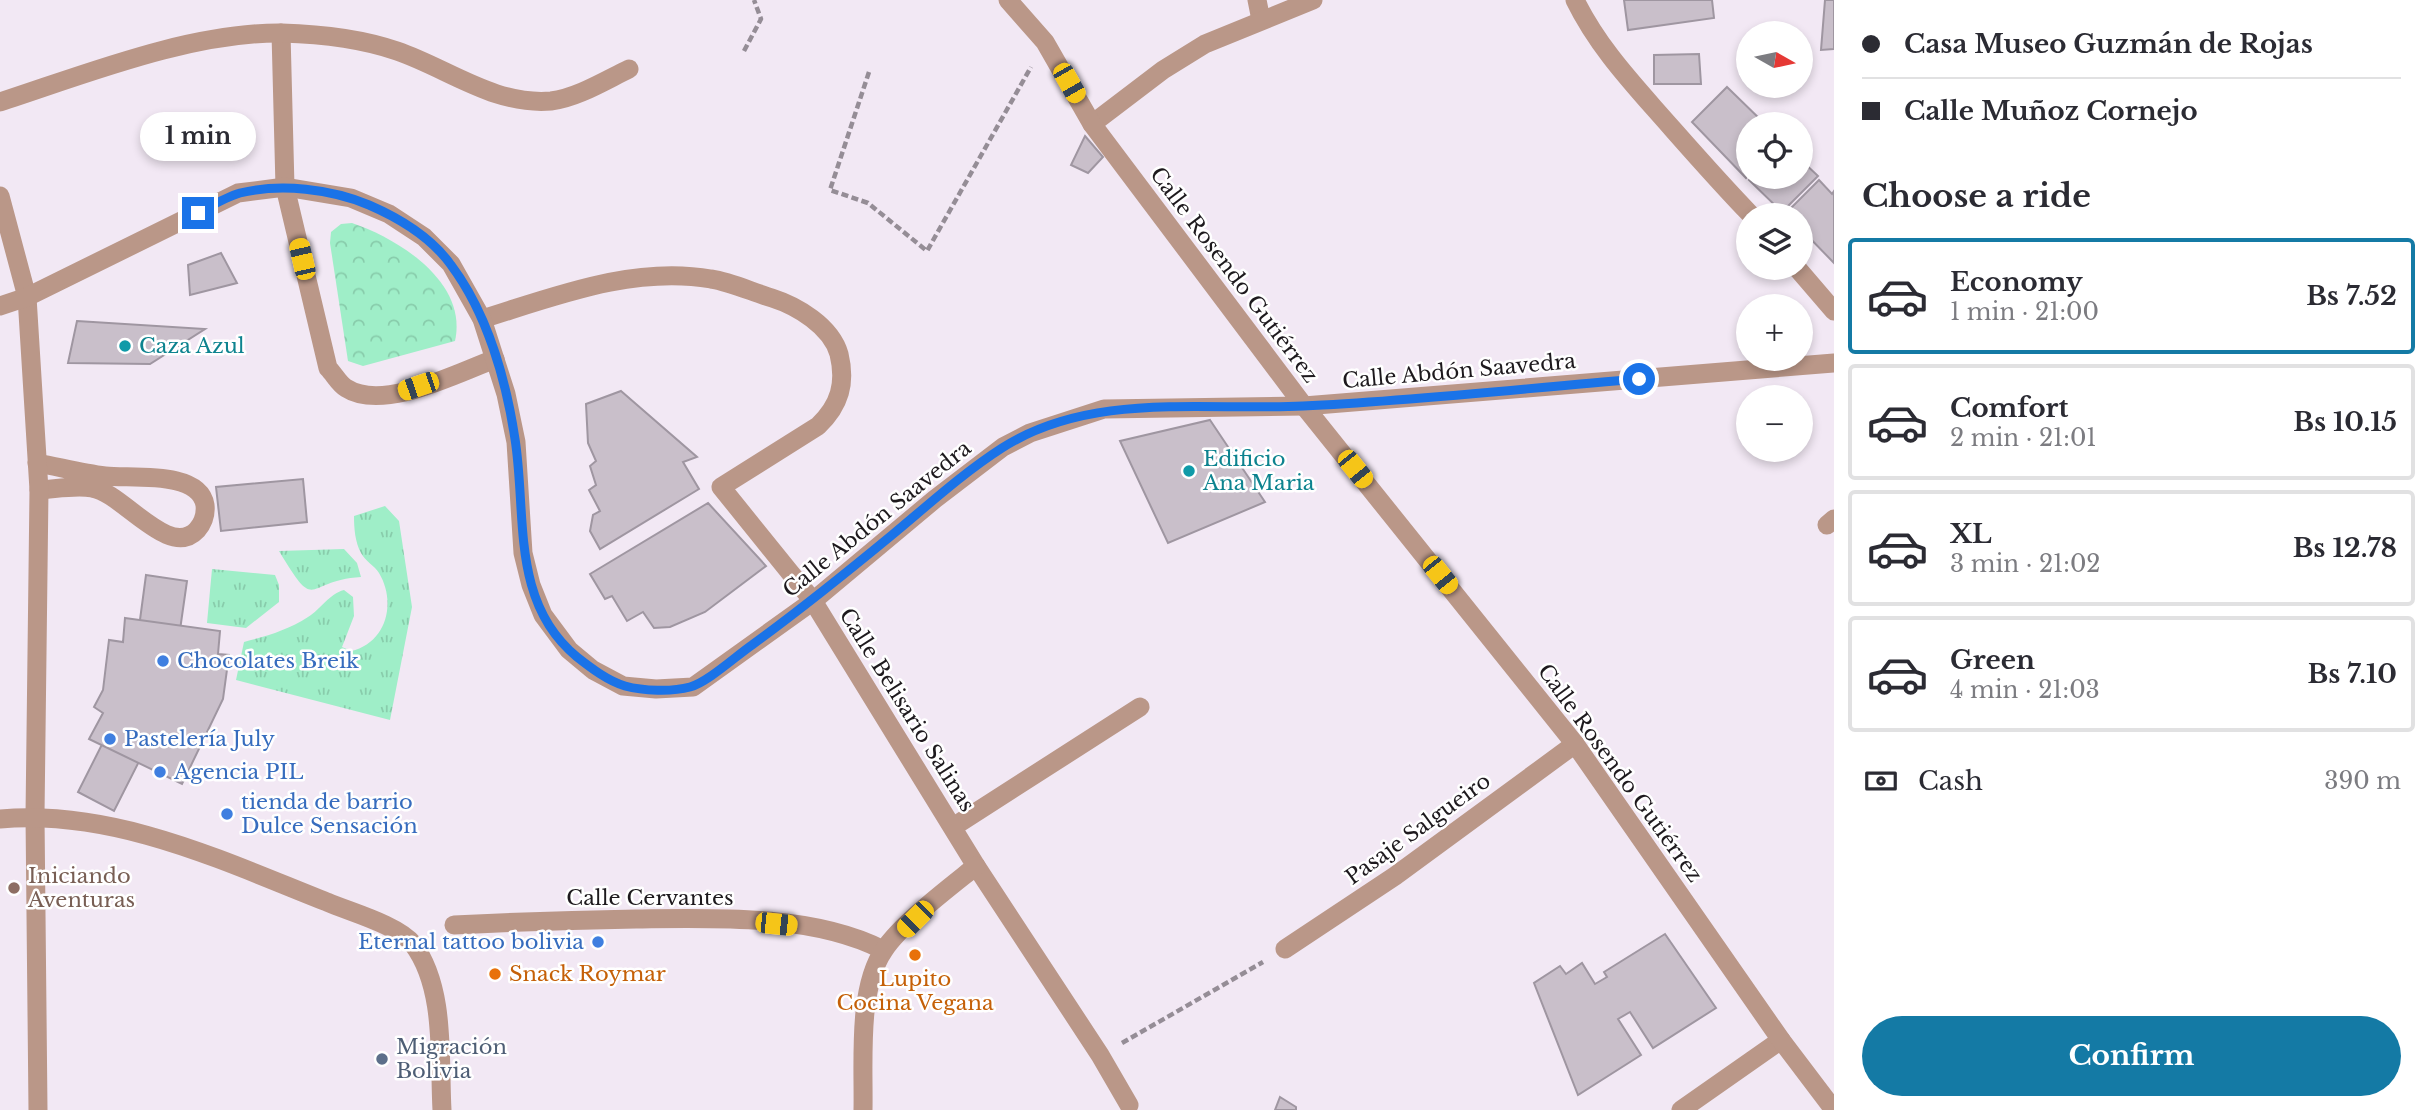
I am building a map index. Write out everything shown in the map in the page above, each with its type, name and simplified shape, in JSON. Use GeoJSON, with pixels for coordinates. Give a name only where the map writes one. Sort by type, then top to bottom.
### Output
{"type":"FeatureCollection","features":[{"type":"Feature","properties":{"kind":"street","name":"Calle Rosendo Gutiérrez"},"geometry":{"type":"LineString","coordinates":[[1008,0],[1045,42],[1092,124],[1304,406],[1575,744],[1781,1040],[1834,1110]]}},
{"type":"Feature","properties":{"kind":"street"},"geometry":{"type":"LineString","coordinates":[[1256,0],[1261,20]]}},
{"type":"Feature","properties":{"kind":"street"},"geometry":{"type":"LineString","coordinates":[[1092,124],[1163,70],[1205,44],[1313,0]]}},
{"type":"Feature","properties":{"kind":"street"},"geometry":{"type":"LineString","coordinates":[[1575,0],[1596,39],[1625,77],[1704,168],[1739,203]]}},
{"type":"Feature","properties":{"kind":"street"},"geometry":{"type":"LineString","coordinates":[[281,33],[285,187],[328,368],[344,387],[364,396],[392,396],[495,359]]}},
{"type":"Feature","properties":{"kind":"street"},"geometry":{"type":"LineString","coordinates":[[0,102],[194,43],[281,33],[339,39],[395,50],[488,91],[526,100],[553,101],[593,87],[629,69]]}},
{"type":"Feature","properties":{"kind":"street","name":"Calle Abdón Saavedra"},"geometry":{"type":"LineString","coordinates":[[0,306],[27,297],[238,193],[285,187],[351,198],[389,214],[424,237],[451,264],[482,319],[506,394],[516,442],[523,553],[531,585],[543,615],[569,650],[593,670],[623,686],[656,690],[693,687],[813,601],[935,499],[1003,447],[1030,433],[1104,409],[1304,406],[1834,363]]}},
{"type":"Feature","properties":{"kind":"street"},"geometry":{"type":"LineString","coordinates":[[0,196],[27,297],[39,490],[35,816],[38,1110]]}},
{"type":"Feature","properties":{"kind":"street","name":"Calle Belisario Salinas"},"geometry":{"type":"LineString","coordinates":[[482,319],[561,294],[625,280],[670,276],[711,279],[788,303],[820,327],[838,349],[842,366],[841,393],[830,415],[818,426],[721,487],[813,601],[976,866],[1100,1055],[1129,1105]]}},
{"type":"Feature","properties":{"kind":"street"},"geometry":{"type":"LineString","coordinates":[[1807,280],[1834,311]]}},
{"type":"Feature","properties":{"kind":"street"},"geometry":{"type":"LineString","coordinates":[[37,463],[106,476],[167,479],[194,488],[204,501],[206,513],[200,527],[189,537],[177,538],[145,522],[108,494],[93,488],[39,490]]}},
{"type":"Feature","properties":{"kind":"street"},"geometry":{"type":"LineString","coordinates":[[953,827],[1140,707]]}},
{"type":"Feature","properties":{"kind":"street","name":"Pasaje Salgueiro"},"geometry":{"type":"LineString","coordinates":[[1284,949],[1395,876],[1575,744]]}},
{"type":"Feature","properties":{"kind":"street"},"geometry":{"type":"LineString","coordinates":[[0,819],[35,816],[81,821],[145,834],[216,858],[384,925],[411,942],[421,958],[436,1002],[442,1110]]}},
{"type":"Feature","properties":{"kind":"street"},"geometry":{"type":"LineString","coordinates":[[863,1110],[865,1009],[883,950],[930,903],[976,866]]}},
{"type":"Feature","properties":{"kind":"street","name":"Calle Cervantes"},"geometry":{"type":"LineString","coordinates":[[454,925],[723,918],[829,930],[859,938],[883,950]]}},
{"type":"Feature","properties":{"kind":"street"},"geometry":{"type":"LineString","coordinates":[[1681,1110],[1781,1040]]}},
{"type":"Feature","properties":{"kind":"path"},"geometry":{"type":"LineString","coordinates":[[744,51],[761,19],[754,0]]}},
{"type":"Feature","properties":{"kind":"path"},"geometry":{"type":"LineString","coordinates":[[869,72],[830,190],[868,203],[926,251],[1045,42]]}},
{"type":"Feature","properties":{"kind":"path"},"geometry":{"type":"LineString","coordinates":[[1100,1055],[1284,949]]}},
{"type":"Feature","properties":{"kind":"green space"},"geometry":{"type":"Polygon","coordinates":[[[352,223],[409,252],[441,282],[451,300],[456,320],[455,341],[363,366],[348,361],[330,243],[331,232],[341,224],[352,223]]]}},
{"type":"Feature","properties":{"kind":"green space"},"geometry":{"type":"Polygon","coordinates":[[[385,506],[399,521],[412,607],[390,720],[236,680],[244,642],[293,626],[344,590],[353,597],[354,616],[342,647],[351,651],[373,640],[385,620],[387,597],[379,573],[359,549],[354,516],[385,506]]]}},
{"type":"Feature","properties":{"kind":"green space"},"geometry":{"type":"Polygon","coordinates":[[[344,549],[357,563],[361,577],[343,579],[313,590],[300,583],[279,551],[344,549]]]}},
{"type":"Feature","properties":{"kind":"green space"},"geometry":{"type":"Polygon","coordinates":[[[212,569],[275,575],[279,585],[279,602],[246,628],[207,623],[212,569]]]}},
{"type":"Feature","properties":{"kind":"building"},"geometry":{"type":"Polygon","coordinates":[[[1624,0],[1712,0],[1714,18],[1628,30],[1624,0]]]}},
{"type":"Feature","properties":{"kind":"building"},"geometry":{"type":"Polygon","coordinates":[[[1825,0],[1834,0],[1834,49],[1821,50],[1825,0]]]}},
{"type":"Feature","properties":{"kind":"building"},"geometry":{"type":"Polygon","coordinates":[[[1699,54],[1701,84],[1654,84],[1654,55],[1699,54]]]}},
{"type":"Feature","properties":{"kind":"building"},"geometry":{"type":"Polygon","coordinates":[[[1727,87],[1753,112],[1736,112],[1736,168],[1692,122],[1727,87]]]}},
{"type":"Feature","properties":{"kind":"building"},"geometry":{"type":"Polygon","coordinates":[[[1085,136],[1103,157],[1088,173],[1071,165],[1085,136]]]}},
{"type":"Feature","properties":{"kind":"building"},"geometry":{"type":"Polygon","coordinates":[[[1819,180],[1832,194],[1834,191],[1834,263],[1813,241],[1813,203],[1796,203],[1813,189],[1819,180]]]}},
{"type":"Feature","properties":{"kind":"building"},"geometry":{"type":"Polygon","coordinates":[[[1758,189],[1805,189],[1791,203],[1773,203],[1758,189]]]}},
{"type":"Feature","properties":{"kind":"building"},"geometry":{"type":"Polygon","coordinates":[[[221,253],[237,283],[190,295],[188,265],[221,253]]]}},
{"type":"Feature","properties":{"kind":"building","name":"Caza Azul"},"geometry":{"type":"Polygon","coordinates":[[[77,321],[205,329],[150,364],[68,363],[77,321]]]}},
{"type":"Feature","properties":{"kind":"building"},"geometry":{"type":"Polygon","coordinates":[[[621,391],[697,457],[683,462],[699,489],[600,549],[590,531],[593,515],[600,511],[589,490],[596,485],[590,466],[596,461],[588,443],[586,404],[621,391]]]}},
{"type":"Feature","properties":{"kind":"building","name":"Edificio Ana Maria"},"geometry":{"type":"Polygon","coordinates":[[[1210,420],[1265,502],[1168,543],[1120,441],[1210,420]]]}},
{"type":"Feature","properties":{"kind":"building"},"geometry":{"type":"Polygon","coordinates":[[[303,479],[307,522],[221,531],[216,487],[303,479]]]}},
{"type":"Feature","properties":{"kind":"building"},"geometry":{"type":"Polygon","coordinates":[[[708,503],[766,566],[705,612],[670,627],[654,628],[643,612],[627,621],[612,596],[605,599],[590,574],[708,503]]]}},
{"type":"Feature","properties":{"kind":"building"},"geometry":{"type":"Polygon","coordinates":[[[146,575],[187,581],[170,700],[114,811],[78,792],[131,687],[146,575]]]}},
{"type":"Feature","properties":{"kind":"building"},"geometry":{"type":"Polygon","coordinates":[[[125,618],[220,631],[218,654],[229,655],[223,699],[182,784],[89,739],[103,713],[94,707],[103,690],[109,640],[123,642],[125,618]]]}},
{"type":"Feature","properties":{"kind":"building"},"geometry":{"type":"Polygon","coordinates":[[[1665,934],[1716,1008],[1653,1048],[1630,1012],[1618,1019],[1641,1055],[1578,1095],[1534,983],[1560,966],[1566,974],[1582,963],[1595,984],[1607,977],[1604,972],[1665,934]]]}},
{"type":"Feature","properties":{"kind":"building"},"geometry":{"type":"Polygon","coordinates":[[[1280,1097],[1296,1107],[1296,1110],[1275,1110],[1280,1097]]]}},
{"type":"Feature","properties":{"kind":"place","name":"Caza Azul"},"geometry":{"type":"Point","coordinates":[125,346]}},
{"type":"Feature","properties":{"kind":"place","name":"Edificio Ana Maria"},"geometry":{"type":"Point","coordinates":[1189,471]}},
{"type":"Feature","properties":{"kind":"place","name":"Chocolates Breik"},"geometry":{"type":"Point","coordinates":[163,661]}},
{"type":"Feature","properties":{"kind":"place","name":"Pastelería July"},"geometry":{"type":"Point","coordinates":[110,739]}},
{"type":"Feature","properties":{"kind":"place","name":"Agencia PIL"},"geometry":{"type":"Point","coordinates":[160,772]}},
{"type":"Feature","properties":{"kind":"place","name":"tienda de barrio Dulce Sensación"},"geometry":{"type":"Point","coordinates":[227,814]}},
{"type":"Feature","properties":{"kind":"place","name":"Iniciando Aventuras"},"geometry":{"type":"Point","coordinates":[14,888]}},
{"type":"Feature","properties":{"kind":"place","name":"Eternal tattoo bolivia"},"geometry":{"type":"Point","coordinates":[598,942]}},
{"type":"Feature","properties":{"kind":"place","name":"Lupito Cocina Vegana"},"geometry":{"type":"Point","coordinates":[915,955]}},
{"type":"Feature","properties":{"kind":"place","name":"Snack Roymar"},"geometry":{"type":"Point","coordinates":[495,974]}},
{"type":"Feature","properties":{"kind":"place","name":"Migración Bolivia"},"geometry":{"type":"Point","coordinates":[382,1059]}},
{"type":"Feature","properties":{"kind":"route"},"geometry":{"type":"LineString","coordinates":[[198,213],[238,193],[285,187],[351,198],[389,214],[424,237],[451,264],[482,319],[506,394],[516,442],[523,553],[531,585],[543,615],[569,650],[593,670],[623,686],[656,690],[693,687],[813,601],[935,499],[1003,447],[1030,433],[1104,409],[1304,406],[1639,379]]}}]}
